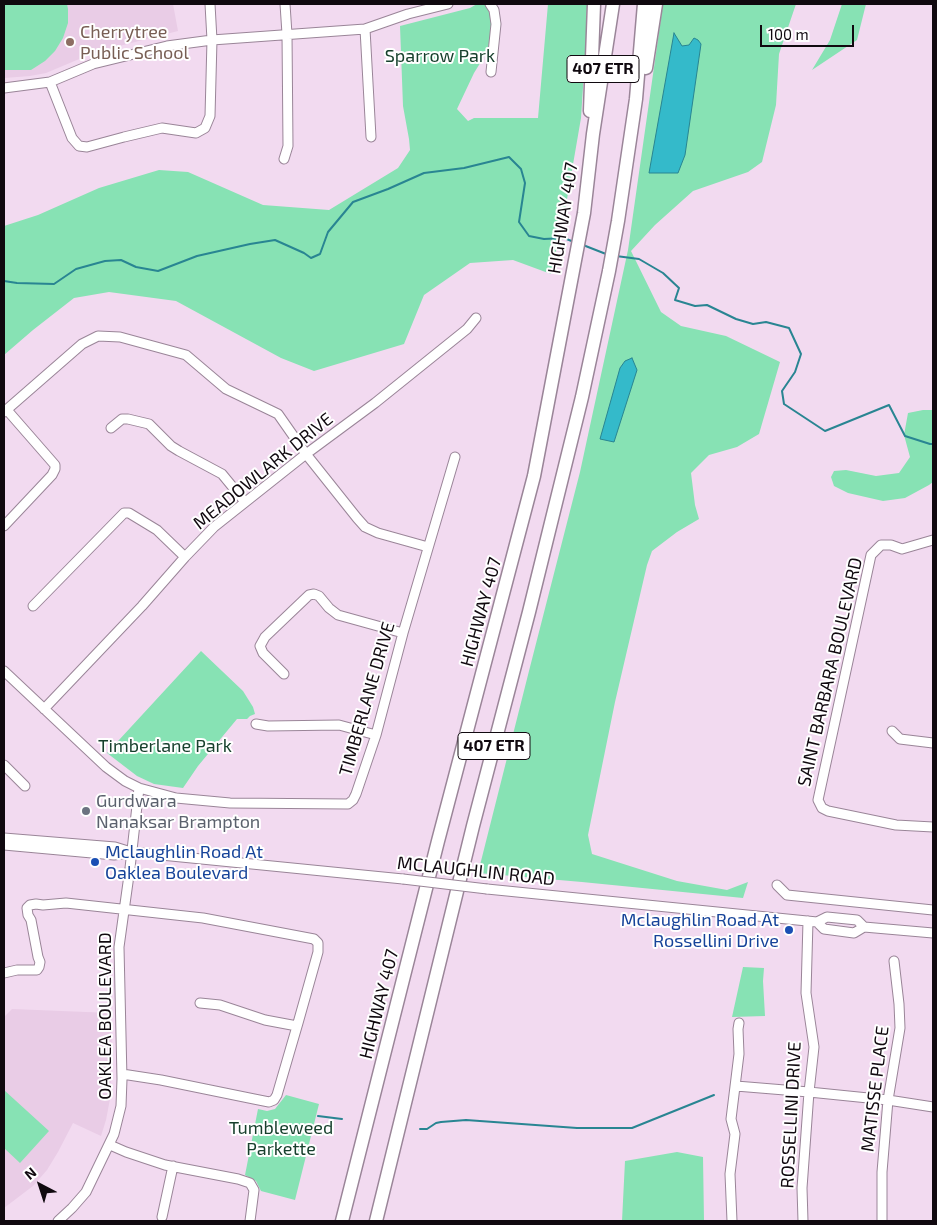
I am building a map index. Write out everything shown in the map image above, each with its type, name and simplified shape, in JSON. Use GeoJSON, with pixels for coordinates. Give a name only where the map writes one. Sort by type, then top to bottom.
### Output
{"type":"FeatureCollection","features":[{"type":"Feature","properties":{"kind":"highway"},"geometry":{"type":"LineString","coordinates":[[594,4],[590,115],[594,134]]}},
{"type":"Feature","properties":{"kind":"highway","name":"HIGHWAY 407"},"geometry":{"type":"LineString","coordinates":[[342,1217],[534,476],[584,213],[613,4]]}},
{"type":"Feature","properties":{"kind":"highway","name":"407 ETR"},"geometry":{"type":"LineString","coordinates":[[376,1221],[473,826],[529,612],[582,397],[618,221],[636,99],[644,4]]}},
{"type":"Feature","properties":{"kind":"highway"},"geometry":{"type":"LineString","coordinates":[[636,99],[644,84],[656,4]]}},
{"type":"Feature","properties":{"kind":"highway"},"geometry":{"type":"LineString","coordinates":[[384,1221],[389,1190],[389,1164]]}},
{"type":"Feature","properties":{"kind":"street"},"geometry":{"type":"LineString","coordinates":[[50,82],[72,138],[79,146],[87,147],[162,128],[196,133],[205,128],[210,116],[212,40],[210,4]]}},
{"type":"Feature","properties":{"kind":"street"},"geometry":{"type":"LineString","coordinates":[[284,159],[288,146],[285,4]]}},
{"type":"Feature","properties":{"kind":"street"},"geometry":{"type":"LineString","coordinates":[[4,88],[50,82],[93,64],[167,46],[212,40],[365,28],[408,14],[448,4]]}},
{"type":"Feature","properties":{"kind":"street"},"geometry":{"type":"LineString","coordinates":[[490,4],[494,10],[496,24],[491,72]]}},
{"type":"Feature","properties":{"kind":"street"},"geometry":{"type":"LineString","coordinates":[[365,28],[371,137]]}},
{"type":"Feature","properties":{"kind":"street","name":"MEADOWLARK DRIVE"},"geometry":{"type":"LineString","coordinates":[[44,708],[142,606],[214,527],[306,454],[375,403],[467,329],[476,318]]}},
{"type":"Feature","properties":{"kind":"street"},"geometry":{"type":"LineString","coordinates":[[4,526],[52,475],[55,469],[54,465],[5,411],[82,344],[98,336],[120,337],[186,355],[226,388],[278,414],[306,454],[365,527],[428,547]]}},
{"type":"Feature","properties":{"kind":"street"},"geometry":{"type":"LineString","coordinates":[[111,428],[122,419],[149,424],[171,446],[222,474],[246,502]]}},
{"type":"Feature","properties":{"kind":"street","name":"TIMBERLANE DRIVE"},"geometry":{"type":"LineString","coordinates":[[6,678],[44,708],[106,767],[138,788],[176,798],[230,803],[348,804],[354,800],[376,735],[403,633],[455,457]]}},
{"type":"Feature","properties":{"kind":"street"},"geometry":{"type":"LineString","coordinates":[[33,606],[124,513],[129,513],[157,530],[185,557]]}},
{"type":"Feature","properties":{"kind":"street","name":"SAINT BARBARA BOULEVARD"},"geometry":{"type":"LineString","coordinates":[[933,540],[902,549],[891,545],[881,546],[871,555],[818,800],[822,808],[828,811],[896,824],[933,827]]}},
{"type":"Feature","properties":{"kind":"street"},"geometry":{"type":"LineString","coordinates":[[284,674],[263,653],[260,646],[265,638],[309,595],[319,596],[338,615],[403,633]]}},
{"type":"Feature","properties":{"kind":"street"},"geometry":{"type":"LineString","coordinates":[[256,724],[268,726],[339,725],[376,735]]}},
{"type":"Feature","properties":{"kind":"street"},"geometry":{"type":"LineString","coordinates":[[892,731],[900,739],[933,743]]}},
{"type":"Feature","properties":{"kind":"street"},"geometry":{"type":"LineString","coordinates":[[4,765],[25,786]]}},
{"type":"Feature","properties":{"kind":"street","name":"OAKLEA BOULEVARD"},"geometry":{"type":"LineString","coordinates":[[60,1220],[86,1192],[110,1145],[121,1106],[119,947],[138,788]]}},
{"type":"Feature","properties":{"kind":"street"},"geometry":{"type":"LineString","coordinates":[[4,838],[115,847],[131,852]]}},
{"type":"Feature","properties":{"kind":"street"},"geometry":{"type":"LineString","coordinates":[[4,845],[114,856],[131,852]]}},
{"type":"Feature","properties":{"kind":"street","name":"MCLAUGHLIN ROAD"},"geometry":{"type":"LineString","coordinates":[[131,852],[813,922],[828,917],[857,920],[864,927]]}},
{"type":"Feature","properties":{"kind":"street"},"geometry":{"type":"LineString","coordinates":[[778,884],[787,894],[933,910]]}},
{"type":"Feature","properties":{"kind":"street"},"geometry":{"type":"LineString","coordinates":[[4,973],[17,970],[37,970],[39,967],[40,962],[31,920],[28,915],[30,905],[36,904],[66,903],[203,918],[314,939],[318,943],[318,952],[278,1094],[274,1100],[269,1102],[122,1074]]}},
{"type":"Feature","properties":{"kind":"street","name":"MCLAUGHLIN ROAD"},"geometry":{"type":"LineString","coordinates":[[813,922],[824,929],[854,933],[864,927],[933,933]]}},
{"type":"Feature","properties":{"kind":"street","name":"ROSSELLINI DRIVE"},"geometry":{"type":"LineString","coordinates":[[803,1221],[802,1188],[814,1047],[806,993],[813,922]]}},
{"type":"Feature","properties":{"kind":"street","name":"MATISSE PLACE"},"geometry":{"type":"LineString","coordinates":[[882,1221],[882,1172],[888,1100],[900,1028],[894,961]]}},
{"type":"Feature","properties":{"kind":"street"},"geometry":{"type":"LineString","coordinates":[[200,1004],[220,1005],[265,1020],[297,1026]]}},
{"type":"Feature","properties":{"kind":"street"},"geometry":{"type":"LineString","coordinates":[[732,1221],[730,1174],[735,1134],[732,1119],[739,1054],[739,1023]]}},
{"type":"Feature","properties":{"kind":"street"},"geometry":{"type":"LineString","coordinates":[[736,1086],[888,1100],[933,1107]]}},
{"type":"Feature","properties":{"kind":"street"},"geometry":{"type":"LineString","coordinates":[[110,1145],[164,1165],[250,1183],[254,1190],[250,1221]]}},
{"type":"Feature","properties":{"kind":"street"},"geometry":{"type":"LineString","coordinates":[[162,1217],[173,1166]]}},
{"type":"Feature","properties":{"kind":"shaded area","name":"Cherrytree Public School"},"geometry":{"type":"Polygon","coordinates":[[[4,4],[173,4],[178,31],[96,52],[46,73],[4,78],[4,4]]]}},
{"type":"Feature","properties":{"kind":"shaded area"},"geometry":{"type":"Polygon","coordinates":[[[12,1009],[111,1013],[112,1060],[110,1099],[101,1136],[73,1123],[47,1170],[33,1186],[4,1208],[4,1017],[12,1009]]]}},
{"type":"Feature","properties":{"kind":"green space"},"geometry":{"type":"Polygon","coordinates":[[[4,4],[67,4],[68,23],[63,38],[55,51],[45,61],[31,70],[4,70],[4,4]]]}},
{"type":"Feature","properties":{"kind":"green space","name":"Sparrow Park"},"geometry":{"type":"Polygon","coordinates":[[[477,4],[485,4],[491,13],[492,30],[487,52],[474,73],[457,109],[468,121],[474,118],[538,118],[548,4],[587,4],[581,118],[566,205],[551,274],[513,260],[470,263],[424,295],[404,344],[314,371],[281,358],[176,301],[109,292],[74,298],[4,355],[4,226],[38,215],[99,188],[159,170],[188,172],[263,205],[329,210],[398,168],[410,150],[403,106],[400,26],[470,8],[477,4]]]}},
{"type":"Feature","properties":{"kind":"green space"},"geometry":{"type":"Polygon","coordinates":[[[663,4],[796,4],[779,54],[776,105],[762,162],[748,172],[693,191],[655,225],[631,251],[661,312],[681,326],[726,336],[780,362],[759,434],[737,447],[709,455],[691,473],[695,505],[699,519],[677,532],[652,551],[647,565],[615,702],[588,835],[592,854],[677,881],[727,890],[748,882],[743,898],[478,873],[580,472],[628,250],[663,4]]]}},
{"type":"Feature","properties":{"kind":"green space"},"geometry":{"type":"Polygon","coordinates":[[[842,4],[866,4],[857,40],[812,70],[830,40],[842,4]]]}},
{"type":"Feature","properties":{"kind":"green space"},"geometry":{"type":"Polygon","coordinates":[[[933,410],[933,482],[905,498],[883,501],[848,493],[834,486],[831,477],[834,471],[846,470],[876,476],[899,473],[910,457],[904,435],[908,413],[933,410]]]}},
{"type":"Feature","properties":{"kind":"green space","name":"Timberlane Park"},"geometry":{"type":"Polygon","coordinates":[[[201,651],[243,691],[255,714],[247,719],[237,719],[198,766],[183,788],[154,784],[137,776],[107,753],[201,651]]]}},
{"type":"Feature","properties":{"kind":"green space"},"geometry":{"type":"Polygon","coordinates":[[[743,967],[764,968],[765,1016],[732,1017],[743,967]]]}},
{"type":"Feature","properties":{"kind":"green space"},"geometry":{"type":"Polygon","coordinates":[[[4,1090],[49,1131],[20,1163],[4,1148],[4,1090]]]}},
{"type":"Feature","properties":{"kind":"green space","name":"Tumbleweed Parkette"},"geometry":{"type":"Polygon","coordinates":[[[286,1095],[319,1104],[295,1200],[261,1191],[256,1181],[245,1175],[258,1109],[267,1111],[275,1109],[286,1095]]]}},
{"type":"Feature","properties":{"kind":"green space"},"geometry":{"type":"Polygon","coordinates":[[[677,1152],[703,1157],[704,1221],[622,1221],[625,1161],[677,1152]]]}},
{"type":"Feature","properties":{"kind":"water"},"geometry":{"type":"Polygon","coordinates":[[[674,33],[682,46],[689,45],[694,38],[701,44],[685,155],[678,173],[649,173],[674,33]]]}},
{"type":"Feature","properties":{"kind":"water"},"geometry":{"type":"Polygon","coordinates":[[[632,358],[637,370],[614,442],[600,439],[620,368],[625,361],[632,358]]]}},
{"type":"Feature","properties":{"kind":"waterway"},"geometry":{"type":"LineString","coordinates":[[4,281],[54,284],[76,269],[105,261],[121,260],[136,267],[158,271],[197,256],[275,240],[311,258],[320,254],[328,232],[353,202],[424,173],[464,168],[509,157],[521,169],[525,183],[519,222],[529,236],[544,239],[564,238],[574,242]]}},
{"type":"Feature","properties":{"kind":"waterway"},"geometry":{"type":"LineString","coordinates":[[583,245],[606,254]]}},
{"type":"Feature","properties":{"kind":"waterway"},"geometry":{"type":"LineString","coordinates":[[616,256],[639,259],[663,273],[679,288],[675,300],[695,306],[707,305],[736,319],[753,324],[766,322],[789,328],[801,354],[795,372],[782,391],[784,404],[825,431],[889,405],[905,436],[933,444]]}},
{"type":"Feature","properties":{"kind":"waterway"},"geometry":{"type":"LineString","coordinates":[[420,1129],[427,1129],[441,1122],[466,1120],[577,1128],[632,1128],[714,1095]]}},
{"type":"Feature","properties":{"kind":"waterway"},"geometry":{"type":"LineString","coordinates":[[318,1116],[342,1119]]}},
{"type":"Feature","properties":{"kind":"place","name":"Cherrytree Public School"},"geometry":{"type":"Point","coordinates":[70,42]}},
{"type":"Feature","properties":{"kind":"place","name":"Gurdwara Nanaksar Brampton"},"geometry":{"type":"Point","coordinates":[86,811]}},
{"type":"Feature","properties":{"kind":"place","name":"Mclaughlin Road At Oaklea Boulevard"},"geometry":{"type":"Point","coordinates":[95,862]}},
{"type":"Feature","properties":{"kind":"place","name":"Mclaughlin Road At Rossellini Drive"},"geometry":{"type":"Point","coordinates":[789,930]}}]}
